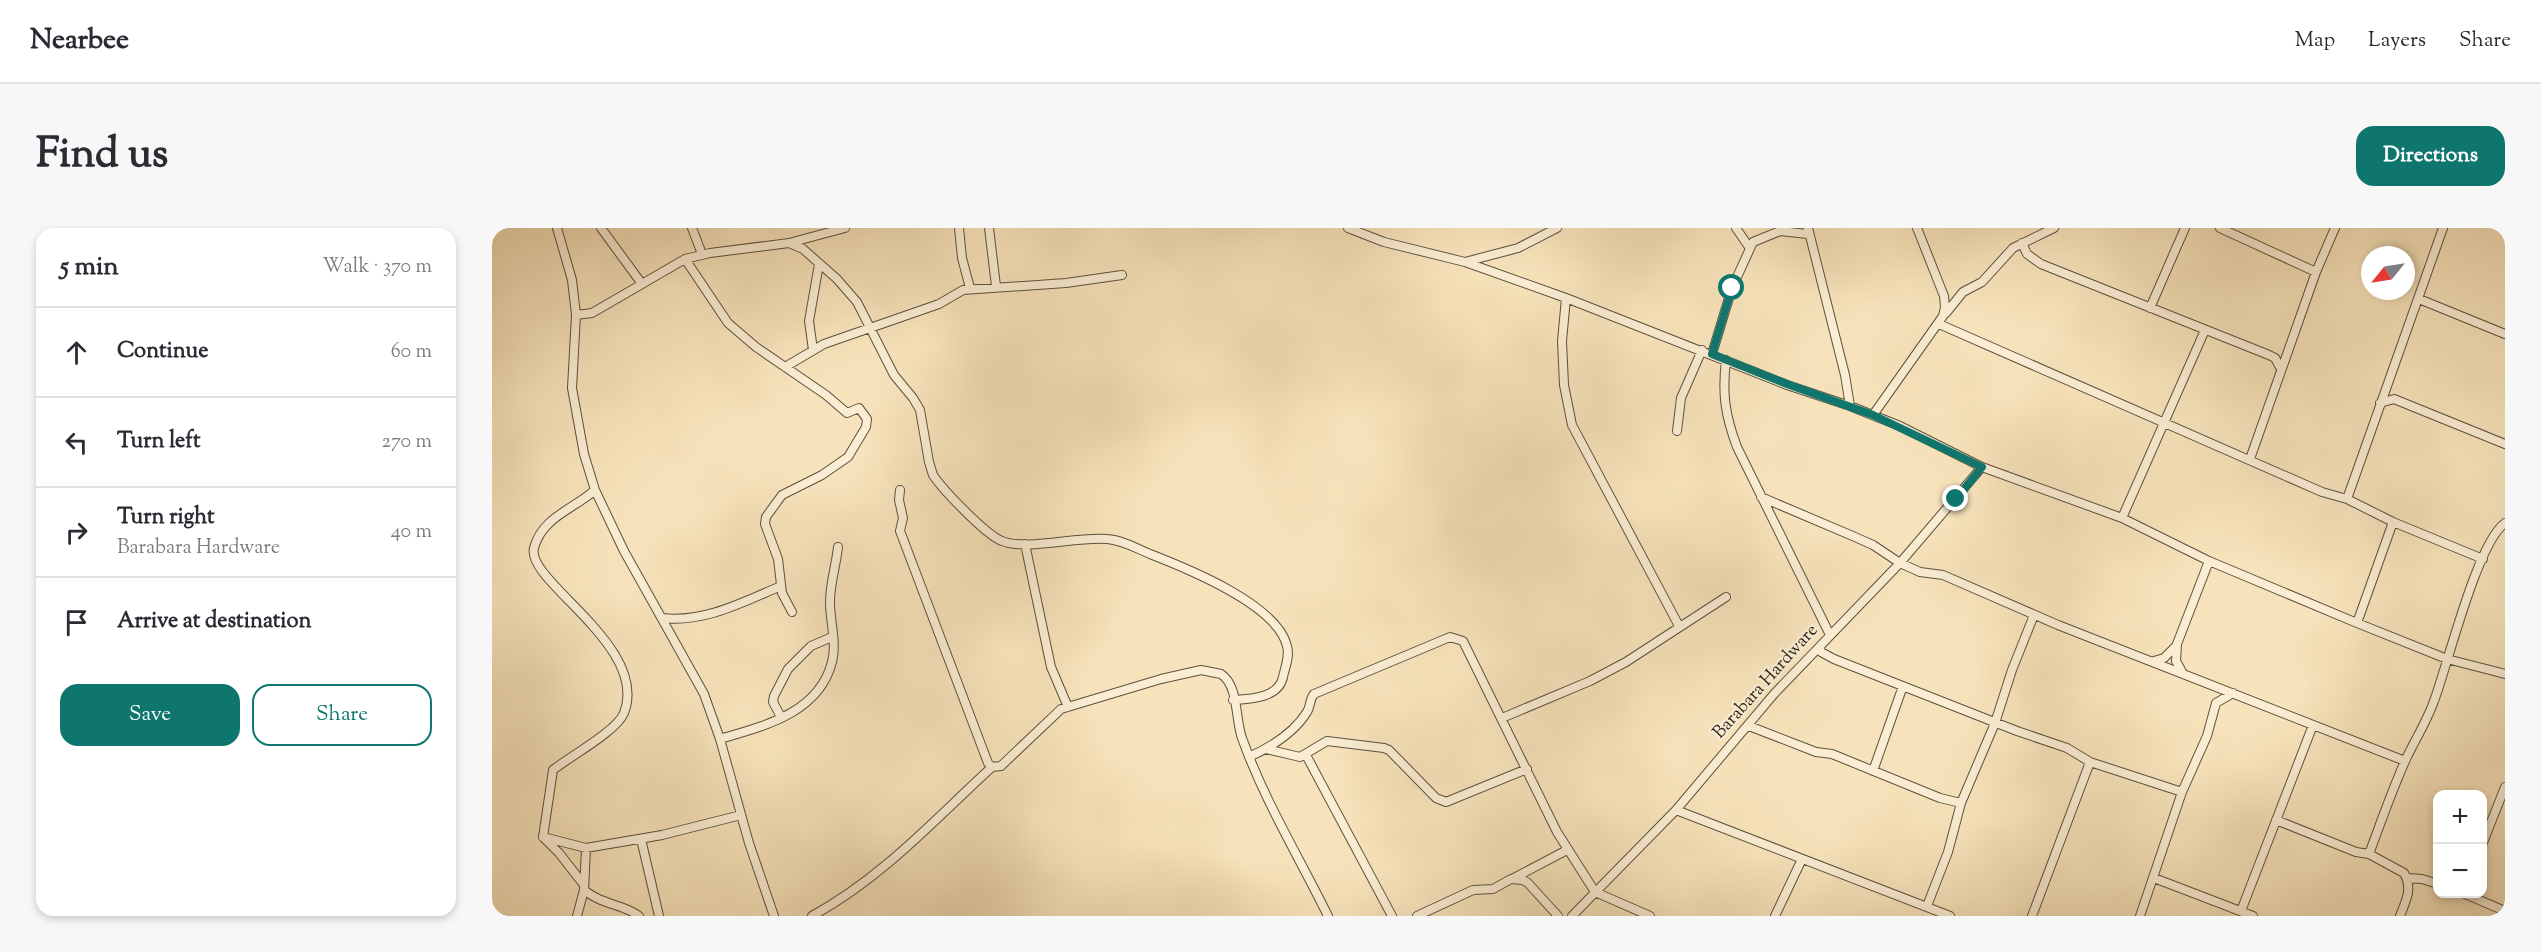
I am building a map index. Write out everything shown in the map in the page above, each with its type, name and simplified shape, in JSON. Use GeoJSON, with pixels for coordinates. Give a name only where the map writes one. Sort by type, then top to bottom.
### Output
{"type":"FeatureCollection","features":[{"type":"Feature","properties":{"kind":"street"},"geometry":{"type":"LineString","coordinates":[[557,228],[572,280],[576,315],[572,388],[584,454],[595,490],[624,551],[704,694],[774,916]]}},
{"type":"Feature","properties":{"kind":"street"},"geometry":{"type":"LineString","coordinates":[[601,228],[642,284]]}},
{"type":"Feature","properties":{"kind":"street"},"geometry":{"type":"LineString","coordinates":[[692,228],[702,254]]}},
{"type":"Feature","properties":{"kind":"street"},"geometry":{"type":"LineString","coordinates":[[576,315],[592,313],[685,259],[702,254],[789,243],[845,228]]}},
{"type":"Feature","properties":{"kind":"street"},"geometry":{"type":"LineString","coordinates":[[959,228],[962,258],[970,288]]}},
{"type":"Feature","properties":{"kind":"street"},"geometry":{"type":"LineString","coordinates":[[989,228],[996,286]]}},
{"type":"Feature","properties":{"kind":"street"},"geometry":{"type":"LineString","coordinates":[[1348,228],[1384,242],[1465,262],[1850,406],[1982,467],[2122,518],[2209,561],[2357,623],[2447,659],[2505,674]]}},
{"type":"Feature","properties":{"kind":"street"},"geometry":{"type":"LineString","coordinates":[[1465,262],[1518,248],[1557,228]]}},
{"type":"Feature","properties":{"kind":"street"},"geometry":{"type":"LineString","coordinates":[[1736,228],[1749,247]]}},
{"type":"Feature","properties":{"kind":"street"},"geometry":{"type":"LineString","coordinates":[[1917,228],[1944,296],[1941,320]]}},
{"type":"Feature","properties":{"kind":"street"},"geometry":{"type":"LineString","coordinates":[[1873,415],[1924,341],[1963,292],[1982,282],[2007,254],[2022,243],[2054,228]]}},
{"type":"Feature","properties":{"kind":"street"},"geometry":{"type":"LineString","coordinates":[[2150,308],[2185,228]]}},
{"type":"Feature","properties":{"kind":"street"},"geometry":{"type":"LineString","coordinates":[[2220,228],[2316,272]]}},
{"type":"Feature","properties":{"kind":"street"},"geometry":{"type":"LineString","coordinates":[[2250,459],[2316,272],[2335,228]]}},
{"type":"Feature","properties":{"kind":"street"},"geometry":{"type":"LineString","coordinates":[[2347,499],[2443,228]]}},
{"type":"Feature","properties":{"kind":"street"},"geometry":{"type":"LineString","coordinates":[[1712,354],[1727,301],[1749,247],[1756,239],[1780,231],[1808,231],[1845,375],[1850,406]]}},
{"type":"Feature","properties":{"kind":"street"},"geometry":{"type":"LineString","coordinates":[[789,243],[803,249],[847,289],[857,302],[894,375],[921,410],[929,462],[935,478],[994,537],[1010,544],[1090,538],[1115,540],[1195,572],[1252,604],[1270,619],[1285,641],[1288,657],[1282,683],[1278,688],[1252,699],[1233,700]]}},
{"type":"Feature","properties":{"kind":"street"},"geometry":{"type":"LineString","coordinates":[[2022,243],[2027,254],[2041,264],[2269,355],[2277,361],[2281,369]]}},
{"type":"Feature","properties":{"kind":"street"},"geometry":{"type":"LineString","coordinates":[[685,259],[724,319],[756,347],[826,395],[843,411],[849,412],[860,408],[867,419],[866,427],[844,461],[816,479],[792,488],[782,495],[766,517],[765,524],[778,559],[782,593],[792,612]]}},
{"type":"Feature","properties":{"kind":"street"},"geometry":{"type":"LineString","coordinates":[[813,350],[809,321],[819,264]]}},
{"type":"Feature","properties":{"kind":"street"},"geometry":{"type":"LineString","coordinates":[[785,367],[813,350],[848,335],[939,304],[970,288],[1066,283],[1122,275]]}},
{"type":"Feature","properties":{"kind":"street"},"geometry":{"type":"LineString","coordinates":[[1566,298],[1562,341],[1564,385],[1572,425],[1678,626]]}},
{"type":"Feature","properties":{"kind":"street"},"geometry":{"type":"LineString","coordinates":[[2419,299],[2505,334]]}},
{"type":"Feature","properties":{"kind":"street"},"geometry":{"type":"LineString","coordinates":[[1941,320],[2164,423],[2322,492],[2347,499],[2393,522],[2483,559]]}},
{"type":"Feature","properties":{"kind":"street"},"geometry":{"type":"LineString","coordinates":[[2122,518],[2205,330]]}},
{"type":"Feature","properties":{"kind":"street"},"geometry":{"type":"LineString","coordinates":[[2269,355],[2277,354],[2290,345]]}},
{"type":"Feature","properties":{"kind":"street"},"geometry":{"type":"LineString","coordinates":[[1677,431],[1680,398],[1702,350]]}},
{"type":"Feature","properties":{"kind":"street"},"geometry":{"type":"LineString","coordinates":[[1726,360],[1723,395],[1726,414],[1737,447],[1830,636]]}},
{"type":"Feature","properties":{"kind":"street"},"geometry":{"type":"LineString","coordinates":[[2380,403],[2394,399],[2505,444]]}},
{"type":"Feature","properties":{"kind":"street","name":"Barabara Hardware"},"geometry":{"type":"LineString","coordinates":[[1572,916],[1676,810],[1774,694],[1900,563],[1982,467]]}},
{"type":"Feature","properties":{"kind":"street"},"geometry":{"type":"LineString","coordinates":[[543,837],[553,770],[594,742],[612,725],[623,714],[627,699],[622,674],[605,639],[540,570],[532,555],[534,546],[554,517],[584,500],[595,490]]}},
{"type":"Feature","properties":{"kind":"street"},"geometry":{"type":"LineString","coordinates":[[900,490],[899,500],[903,518],[900,531],[984,759],[992,767]]}},
{"type":"Feature","properties":{"kind":"street"},"geometry":{"type":"LineString","coordinates":[[1761,497],[1873,545],[1900,563],[1920,572],[1942,575],[2034,615],[2405,760]]}},
{"type":"Feature","properties":{"kind":"street"},"geometry":{"type":"LineString","coordinates":[[2357,623],[2393,522]]}},
{"type":"Feature","properties":{"kind":"street"},"geometry":{"type":"LineString","coordinates":[[2369,854],[2405,760],[2434,702],[2483,559],[2494,533],[2505,523]]}},
{"type":"Feature","properties":{"kind":"street"},"geometry":{"type":"LineString","coordinates":[[1025,543],[1051,667],[1068,707]]}},
{"type":"Feature","properties":{"kind":"street"},"geometry":{"type":"LineString","coordinates":[[720,739],[767,725],[804,706],[817,694],[832,663],[830,602],[832,575],[838,547]]}},
{"type":"Feature","properties":{"kind":"street"},"geometry":{"type":"LineString","coordinates":[[2154,662],[2172,652],[2177,644],[2209,561]]}},
{"type":"Feature","properties":{"kind":"street"},"geometry":{"type":"LineString","coordinates":[[662,618],[672,619],[720,612],[781,586]]}},
{"type":"Feature","properties":{"kind":"street"},"geometry":{"type":"LineString","coordinates":[[1502,718],[1590,681],[1626,662],[1678,626],[1726,597]]}},
{"type":"Feature","properties":{"kind":"street"},"geometry":{"type":"LineString","coordinates":[[1927,906],[1948,852],[1961,803],[1995,723],[2012,670],[2034,615]]}},
{"type":"Feature","properties":{"kind":"street"},"geometry":{"type":"LineString","coordinates":[[781,717],[774,702],[774,696],[788,669],[811,646],[832,637]]}},
{"type":"Feature","properties":{"kind":"street"},"geometry":{"type":"LineString","coordinates":[[1250,757],[1284,737],[1309,709],[1314,694],[1450,637],[1463,641],[1567,850],[1595,891],[1650,916]]}},
{"type":"Feature","properties":{"kind":"street"},"geometry":{"type":"LineString","coordinates":[[2177,644],[2176,661],[2183,672]]}},
{"type":"Feature","properties":{"kind":"street"},"geometry":{"type":"LineString","coordinates":[[1820,647],[1825,656],[1995,723],[2067,748],[2090,762],[2182,792]]}},
{"type":"Feature","properties":{"kind":"street"},"geometry":{"type":"LineString","coordinates":[[812,916],[849,893],[902,853],[949,806],[992,767],[1001,766],[1054,714],[1068,707],[1161,679],[1201,670],[1225,676],[1231,685],[1241,736],[1262,787],[1328,916]]}},
{"type":"Feature","properties":{"kind":"street"},"geometry":{"type":"LineString","coordinates":[[2140,916],[2182,792],[2207,736],[2217,703],[2209,683]]}},
{"type":"Feature","properties":{"kind":"street"},"geometry":{"type":"LineString","coordinates":[[1873,771],[1903,686]]}},
{"type":"Feature","properties":{"kind":"street"},"geometry":{"type":"LineString","coordinates":[[2217,703],[2233,693]]}},
{"type":"Feature","properties":{"kind":"street"},"geometry":{"type":"LineString","coordinates":[[2241,911],[2313,725]]}},
{"type":"Feature","properties":{"kind":"street"},"geometry":{"type":"LineString","coordinates":[[1749,726],[1816,752],[1832,754],[1940,798],[1961,803]]}},
{"type":"Feature","properties":{"kind":"street"},"geometry":{"type":"LineString","coordinates":[[1266,749],[1297,757],[1306,755],[1327,741],[1384,748],[1389,750],[1436,798],[1446,802],[1527,770]]}},
{"type":"Feature","properties":{"kind":"street"},"geometry":{"type":"LineString","coordinates":[[1306,755],[1392,916]]}},
{"type":"Feature","properties":{"kind":"street"},"geometry":{"type":"LineString","coordinates":[[2032,916],[2090,762]]}},
{"type":"Feature","properties":{"kind":"street"},"geometry":{"type":"LineString","coordinates":[[2482,844],[2505,787]]}},
{"type":"Feature","properties":{"kind":"street"},"geometry":{"type":"LineString","coordinates":[[1676,810],[1949,916]]}},
{"type":"Feature","properties":{"kind":"street"},"geometry":{"type":"LineString","coordinates":[[543,837],[586,848],[641,839],[741,815]]}},
{"type":"Feature","properties":{"kind":"street"},"geometry":{"type":"LineString","coordinates":[[2276,820],[2356,852],[2369,854],[2404,873],[2408,878],[2410,888],[2400,916]]}},
{"type":"Feature","properties":{"kind":"street"},"geometry":{"type":"LineString","coordinates":[[543,837],[563,858],[584,887],[601,902],[627,909],[639,916]]}},
{"type":"Feature","properties":{"kind":"street"},"geometry":{"type":"LineString","coordinates":[[641,839],[659,916]]}},
{"type":"Feature","properties":{"kind":"street"},"geometry":{"type":"LineString","coordinates":[[577,916],[584,887],[586,848]]}},
{"type":"Feature","properties":{"kind":"street"},"geometry":{"type":"LineString","coordinates":[[1417,916],[1468,891],[1497,888],[1567,850]]}},
{"type":"Feature","properties":{"kind":"street"},"geometry":{"type":"LineString","coordinates":[[1775,916],[1802,859]]}},
{"type":"Feature","properties":{"kind":"street"},"geometry":{"type":"LineString","coordinates":[[2154,878],[2253,916]]}},
{"type":"Feature","properties":{"kind":"street"},"geometry":{"type":"LineString","coordinates":[[2408,878],[2433,882]]}},
{"type":"Feature","properties":{"kind":"street"},"geometry":{"type":"LineString","coordinates":[[1511,879],[1528,883],[1558,916]]}},
{"type":"Feature","properties":{"kind":"street"},"geometry":{"type":"LineString","coordinates":[[2474,898],[2505,911]]}},
{"type":"Feature","properties":{"kind":"route"},"geometry":{"type":"LineString","coordinates":[[1732,288],[1712,354],[1900,426],[1982,467],[1956,499]]}}]}
